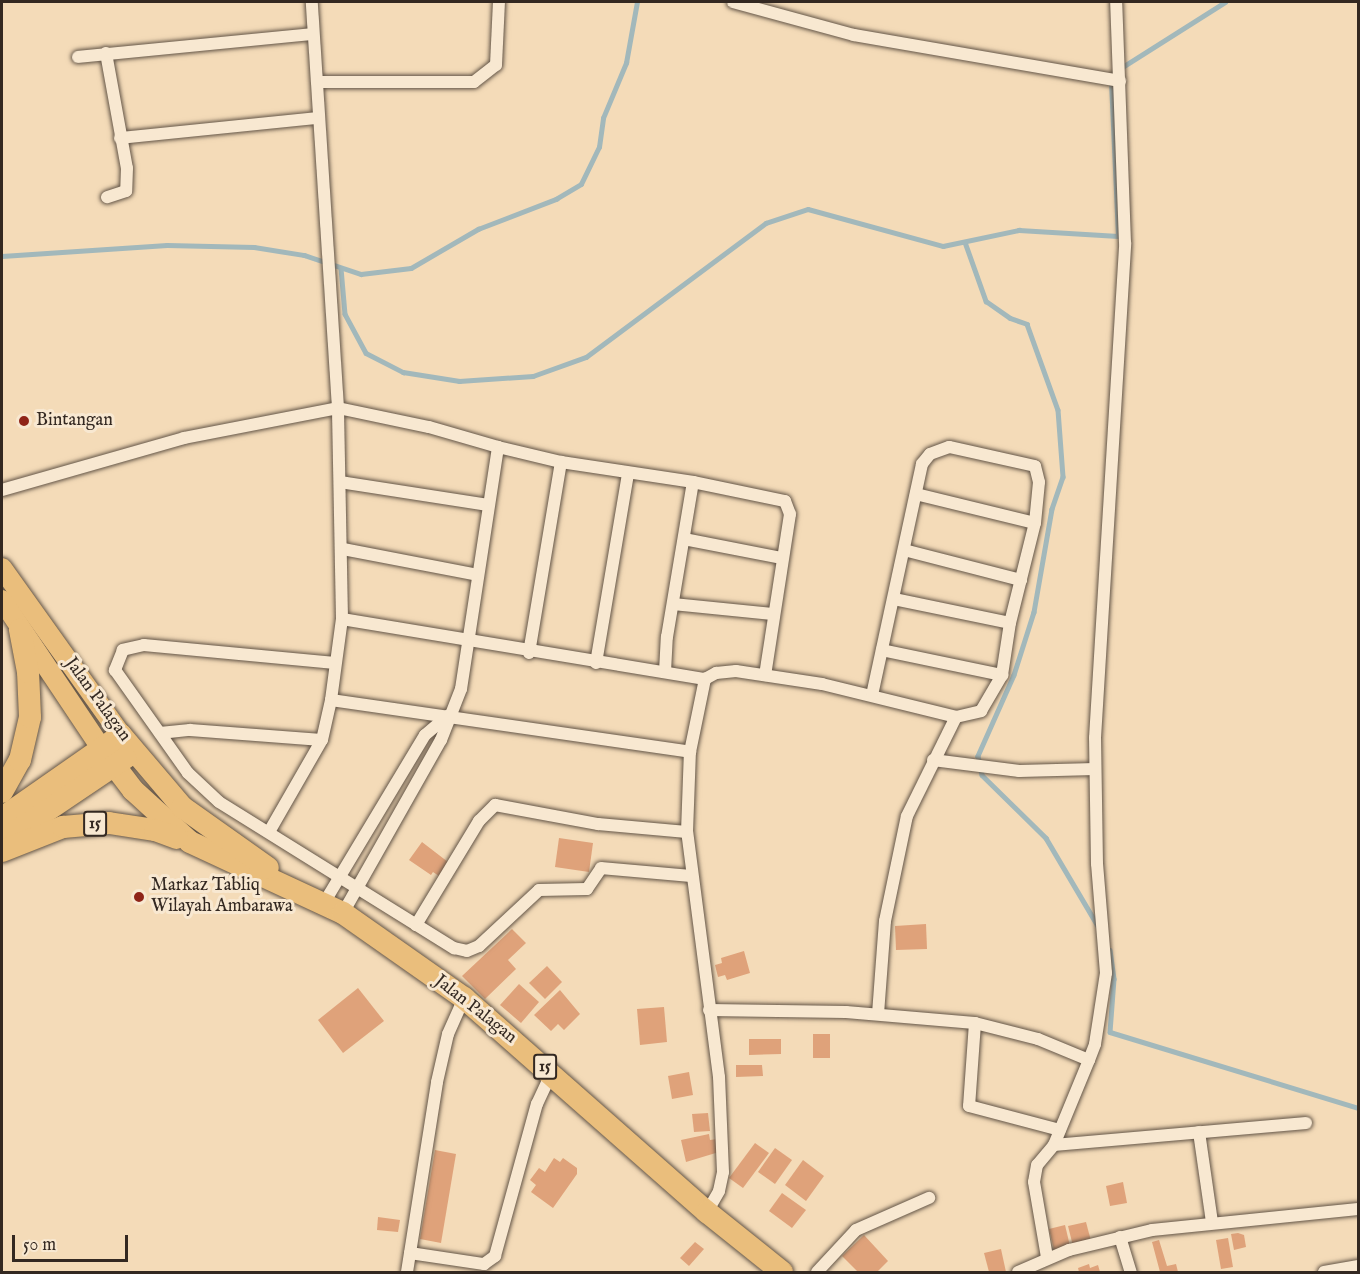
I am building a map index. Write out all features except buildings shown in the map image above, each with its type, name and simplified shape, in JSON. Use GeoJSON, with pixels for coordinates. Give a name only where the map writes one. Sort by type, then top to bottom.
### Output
{"type":"FeatureCollection","features":[{"type":"Feature","properties":{"kind":"highway"},"geometry":{"type":"LineString","coordinates":[[2,792],[20,760],[30,717],[28,672],[20,630]]}},
{"type":"Feature","properties":{"kind":"highway","name":"15"},"geometry":{"type":"LineString","coordinates":[[2,818],[128,743]]}},
{"type":"Feature","properties":{"kind":"highway","name":"Jalan Palagan"},"geometry":{"type":"LineString","coordinates":[[128,743],[182,807],[290,886],[333,908],[464,998],[552,1072],[707,1212],[782,1272]]}},
{"type":"Feature","properties":{"kind":"highway","name":"15"},"geometry":{"type":"LineString","coordinates":[[2,841],[107,757]]}},
{"type":"Feature","properties":{"kind":"highway","name":"Jalan Palagan"},"geometry":{"type":"LineString","coordinates":[[107,757],[156,814],[190,842],[260,878],[290,886]]}},
{"type":"Feature","properties":{"kind":"highway","name":"15"},"geometry":{"type":"LineString","coordinates":[[2,851],[63,827],[109,823],[155,830],[190,842]]}},
{"type":"Feature","properties":{"kind":"main road","name":"Jalan Palagan"},"geometry":{"type":"LineString","coordinates":[[2,568],[128,743]]}},
{"type":"Feature","properties":{"kind":"main road","name":"Jalan Palagan"},"geometry":{"type":"LineString","coordinates":[[2,600],[107,757]]}},
{"type":"Feature","properties":{"kind":"street"},"geometry":{"type":"LineString","coordinates":[[269,832],[322,740],[331,700],[342,619],[343,549],[338,408],[317,118],[312,2]]}},
{"type":"Feature","properties":{"kind":"street"},"geometry":{"type":"LineString","coordinates":[[317,82],[474,82],[495,65],[500,47],[499,2]]}},
{"type":"Feature","properties":{"kind":"street"},"geometry":{"type":"LineString","coordinates":[[733,2],[854,35],[1114,80]]}},
{"type":"Feature","properties":{"kind":"street"},"geometry":{"type":"LineString","coordinates":[[1047,1257],[1034,1182],[1036,1165],[1054,1145],[1095,1044],[1106,973],[1096,864],[1095,769],[1125,243],[1114,80],[1116,2]]}},
{"type":"Feature","properties":{"kind":"street"},"geometry":{"type":"LineString","coordinates":[[78,57],[314,34]]}},
{"type":"Feature","properties":{"kind":"street"},"geometry":{"type":"LineString","coordinates":[[106,53],[127,168],[126,191],[107,197]]}},
{"type":"Feature","properties":{"kind":"street"},"geometry":{"type":"LineString","coordinates":[[120,138],[317,118]]}},
{"type":"Feature","properties":{"kind":"street"},"geometry":{"type":"LineString","coordinates":[[2,490],[184,438],[338,408],[429,427],[561,462],[693,482],[785,501],[790,514],[765,675]]}},
{"type":"Feature","properties":{"kind":"street"},"geometry":{"type":"LineString","coordinates":[[333,908],[357,885],[441,740],[461,689],[498,447]]}},
{"type":"Feature","properties":{"kind":"street"},"geometry":{"type":"LineString","coordinates":[[342,619],[530,653],[665,672],[705,680],[716,673],[765,675],[872,695],[956,717],[981,711],[1002,675],[1010,623],[1035,523],[1039,472],[1035,465],[1024,460],[949,447],[939,449],[922,464],[872,695]]}},
{"type":"Feature","properties":{"kind":"street"},"geometry":{"type":"LineString","coordinates":[[530,653],[561,462]]}},
{"type":"Feature","properties":{"kind":"street"},"geometry":{"type":"LineString","coordinates":[[596,663],[628,472]]}},
{"type":"Feature","properties":{"kind":"street"},"geometry":{"type":"LineString","coordinates":[[340,482],[488,505]]}},
{"type":"Feature","properties":{"kind":"street"},"geometry":{"type":"LineString","coordinates":[[665,672],[673,604],[693,482]]}},
{"type":"Feature","properties":{"kind":"street"},"geometry":{"type":"LineString","coordinates":[[916,494],[1035,523]]}},
{"type":"Feature","properties":{"kind":"street"},"geometry":{"type":"LineString","coordinates":[[684,539],[782,558]]}},
{"type":"Feature","properties":{"kind":"street"},"geometry":{"type":"LineString","coordinates":[[343,549],[478,575]]}},
{"type":"Feature","properties":{"kind":"street"},"geometry":{"type":"LineString","coordinates":[[904,550],[1021,580]]}},
{"type":"Feature","properties":{"kind":"street"},"geometry":{"type":"LineString","coordinates":[[894,599],[1010,623]]}},
{"type":"Feature","properties":{"kind":"street"},"geometry":{"type":"LineString","coordinates":[[673,604],[773,614]]}},
{"type":"Feature","properties":{"kind":"street"},"geometry":{"type":"LineString","coordinates":[[335,663],[131,646],[116,658],[115,670],[188,773],[219,802],[357,885],[439,941],[467,951],[479,946],[539,890],[587,889],[601,868],[691,876]]}},
{"type":"Feature","properties":{"kind":"street"},"geometry":{"type":"LineString","coordinates":[[882,650],[1002,675]]}},
{"type":"Feature","properties":{"kind":"street"},"geometry":{"type":"LineString","coordinates":[[705,680],[690,752],[687,832],[719,1077],[723,1172],[719,1191],[707,1212]]}},
{"type":"Feature","properties":{"kind":"street"},"geometry":{"type":"LineString","coordinates":[[331,700],[449,715],[690,752]]}},
{"type":"Feature","properties":{"kind":"street"},"geometry":{"type":"LineString","coordinates":[[333,908],[338,873],[425,735],[449,715]]}},
{"type":"Feature","properties":{"kind":"street"},"geometry":{"type":"LineString","coordinates":[[878,1014],[885,921],[907,816],[956,717]]}},
{"type":"Feature","properties":{"kind":"street"},"geometry":{"type":"LineString","coordinates":[[160,733],[190,729],[322,740]]}},
{"type":"Feature","properties":{"kind":"street"},"geometry":{"type":"LineString","coordinates":[[933,760],[1019,771],[1095,769]]}},
{"type":"Feature","properties":{"kind":"street"},"geometry":{"type":"LineString","coordinates":[[416,925],[479,821],[495,805],[598,824],[687,832]]}},
{"type":"Feature","properties":{"kind":"street"},"geometry":{"type":"LineString","coordinates":[[407,1272],[437,1082],[448,1034],[464,998]]}},
{"type":"Feature","properties":{"kind":"street"},"geometry":{"type":"LineString","coordinates":[[709,1010],[878,1014],[975,1023],[1038,1039],[1089,1060]]}},
{"type":"Feature","properties":{"kind":"street"},"geometry":{"type":"LineString","coordinates":[[975,1023],[969,1106],[1060,1130]]}},
{"type":"Feature","properties":{"kind":"street"},"geometry":{"type":"LineString","coordinates":[[410,1253],[456,1267],[484,1264],[495,1256],[533,1115],[552,1072]]}},
{"type":"Feature","properties":{"kind":"street"},"geometry":{"type":"LineString","coordinates":[[1054,1145],[1306,1123]]}},
{"type":"Feature","properties":{"kind":"street"},"geometry":{"type":"LineString","coordinates":[[1199,1132],[1212,1222]]}},
{"type":"Feature","properties":{"kind":"street"},"geometry":{"type":"LineString","coordinates":[[817,1272],[856,1230],[929,1198]]}},
{"type":"Feature","properties":{"kind":"street"},"geometry":{"type":"LineString","coordinates":[[1018,1272],[1047,1257],[1120,1237],[1212,1222],[1359,1209]]}},
{"type":"Feature","properties":{"kind":"street"},"geometry":{"type":"LineString","coordinates":[[1120,1237],[1131,1272]]}},
{"type":"Feature","properties":{"kind":"street"},"geometry":{"type":"LineString","coordinates":[[1324,1272],[1359,1266]]}},
{"type":"Feature","properties":{"kind":"waterway"},"geometry":{"type":"LineString","coordinates":[[2,256],[167,245],[254,247],[304,255],[361,274],[411,268],[478,229],[556,199],[581,184],[599,147],[603,118],[626,63],[637,2]]}},
{"type":"Feature","properties":{"kind":"waterway"},"geometry":{"type":"LineString","coordinates":[[1121,68],[1225,2]]}},
{"type":"Feature","properties":{"kind":"waterway"},"geometry":{"type":"LineString","coordinates":[[341,268],[345,314],[366,353],[403,372],[459,381],[533,376],[586,357],[766,223],[808,209],[943,246],[1019,230],[1118,236],[1111,80]]}},
{"type":"Feature","properties":{"kind":"waterway"},"geometry":{"type":"LineString","coordinates":[[965,242],[986,301],[1010,318],[1027,324],[1058,410],[1063,477],[1052,509],[1034,612],[1014,675],[978,756],[982,775],[1046,838],[1098,926]]}},
{"type":"Feature","properties":{"kind":"waterway"},"geometry":{"type":"LineString","coordinates":[[1110,950],[1114,979],[1110,1032],[1358,1108]]}},
{"type":"Feature","properties":{"kind":"place","name":"Bintangan"},"geometry":{"type":"Point","coordinates":[24,421]}},
{"type":"Feature","properties":{"kind":"place","name":"Markaz Tabliq Wilayah Ambarawa"},"geometry":{"type":"Point","coordinates":[139,897]}}]}
